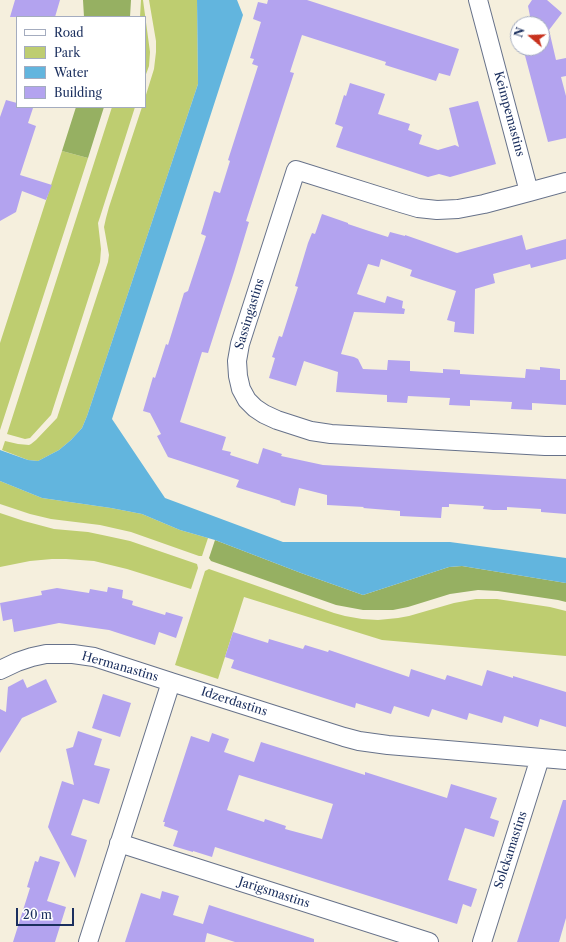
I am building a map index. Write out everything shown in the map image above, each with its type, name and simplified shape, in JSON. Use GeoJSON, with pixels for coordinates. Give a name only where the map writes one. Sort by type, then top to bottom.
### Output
{"type":"FeatureCollection","features":[{"type":"Feature","properties":{"kind":"street","name":"Keimpemastins"},"geometry":{"type":"LineString","coordinates":[[478,0],[529,192]]}},
{"type":"Feature","properties":{"kind":"street","name":"Sassingastins"},"geometry":{"type":"LineString","coordinates":[[529,192],[484,204],[458,209],[437,210],[401,204],[296,170],[240,344],[237,361],[238,376],[241,389],[255,408],[277,420],[311,431],[331,434],[537,446],[566,446]]}},
{"type":"Feature","properties":{"kind":"street"},"geometry":{"type":"LineString","coordinates":[[529,192],[566,182]]}},
{"type":"Feature","properties":{"kind":"street","name":"Hermanastins"},"geometry":{"type":"LineString","coordinates":[[0,670],[32,657],[46,654],[73,654],[94,657],[171,682]]}},
{"type":"Feature","properties":{"kind":"street"},"geometry":{"type":"LineString","coordinates":[[88,942],[171,682]]}},
{"type":"Feature","properties":{"kind":"street","name":"Idzerdastins"},"geometry":{"type":"LineString","coordinates":[[171,682],[359,741],[388,745],[566,760]]}},
{"type":"Feature","properties":{"kind":"street","name":"Solckamastins"},"geometry":{"type":"LineString","coordinates":[[482,942],[540,758]]}},
{"type":"Feature","properties":{"kind":"street","name":"Jarigsmastins"},"geometry":{"type":"LineString","coordinates":[[119,843],[429,942]]}},
{"type":"Feature","properties":{"kind":"green space"},"geometry":{"type":"Polygon","coordinates":[[[83,0],[131,0],[130,16],[84,16],[83,0]]]}},
{"type":"Feature","properties":{"kind":"green space"},"geometry":{"type":"Polygon","coordinates":[[[141,0],[143,0],[145,16],[140,16],[141,0]]]}},
{"type":"Feature","properties":{"kind":"green space"},"geometry":{"type":"Polygon","coordinates":[[[149,0],[197,0],[198,84],[87,416],[82,428],[59,450],[38,461],[28,460],[2,450],[5,441],[18,444],[31,444],[57,418],[108,262],[109,255],[104,227],[109,207],[142,108],[146,108],[146,95],[154,69],[156,41],[149,0]]]}},
{"type":"Feature","properties":{"kind":"green space"},"geometry":{"type":"Polygon","coordinates":[[[146,22],[150,52],[149,66],[146,74],[146,22]]]}},
{"type":"Feature","properties":{"kind":"green space"},"geometry":{"type":"Polygon","coordinates":[[[76,108],[104,108],[88,158],[62,151],[76,108]]]}},
{"type":"Feature","properties":{"kind":"green space"},"geometry":{"type":"Polygon","coordinates":[[[112,108],[135,108],[98,223],[101,249],[100,262],[51,415],[30,438],[25,439],[7,434],[112,108]]]}},
{"type":"Feature","properties":{"kind":"green space"},"geometry":{"type":"Polygon","coordinates":[[[62,151],[88,158],[0,430],[0,343],[62,151]]]}},
{"type":"Feature","properties":{"kind":"green space"},"geometry":{"type":"Polygon","coordinates":[[[0,481],[42,498],[142,514],[180,530],[208,538],[202,556],[199,556],[131,532],[100,525],[51,519],[30,514],[0,504],[0,481]]]}},
{"type":"Feature","properties":{"kind":"green space"},"geometry":{"type":"Polygon","coordinates":[[[0,513],[54,529],[88,532],[130,541],[197,564],[198,568],[191,589],[127,569],[94,561],[52,559],[30,561],[0,567],[0,513]]]}},
{"type":"Feature","properties":{"kind":"green space"},"geometry":{"type":"Polygon","coordinates":[[[215,540],[363,595],[449,567],[462,566],[566,583],[566,602],[498,591],[478,590],[450,594],[393,610],[363,610],[336,605],[211,561],[209,558],[215,540]]]}},
{"type":"Feature","properties":{"kind":"green space"},"geometry":{"type":"Polygon","coordinates":[[[209,569],[334,613],[362,619],[378,620],[398,618],[454,603],[476,599],[497,599],[550,607],[566,611],[566,656],[382,640],[244,597],[218,679],[175,665],[205,571],[209,569]]]}},
{"type":"Feature","properties":{"kind":"water"},"geometry":{"type":"Polygon","coordinates":[[[197,0],[237,0],[243,15],[112,419],[165,498],[283,542],[450,542],[566,558],[566,583],[462,566],[449,567],[363,595],[215,540],[180,530],[142,514],[42,498],[0,481],[0,450],[28,460],[38,461],[59,450],[71,440],[82,428],[87,416],[198,84],[197,0]]]}},
{"type":"Feature","properties":{"kind":"building"},"geometry":{"type":"Polygon","coordinates":[[[15,0],[60,0],[55,16],[10,17],[15,0]]]}},
{"type":"Feature","properties":{"kind":"building"},"geometry":{"type":"Polygon","coordinates":[[[268,0],[307,0],[459,49],[450,76],[439,73],[436,81],[385,65],[386,62],[302,35],[290,72],[294,73],[246,221],[249,222],[234,272],[208,353],[202,352],[180,422],[226,437],[222,450],[231,452],[230,455],[258,464],[263,448],[282,454],[281,456],[323,465],[566,479],[566,514],[541,512],[541,509],[507,507],[507,510],[493,510],[483,509],[484,506],[449,504],[449,507],[442,507],[441,518],[400,516],[400,511],[327,505],[327,495],[299,488],[295,506],[236,487],[239,480],[168,457],[157,436],[161,434],[150,413],[143,411],[153,377],[155,378],[166,344],[168,345],[184,293],[188,291],[206,236],[201,234],[214,191],[220,193],[230,161],[228,160],[258,66],[252,64],[254,59],[250,58],[261,22],[253,19],[258,2],[267,4],[268,0]]]}},
{"type":"Feature","properties":{"kind":"building"},"geometry":{"type":"Polygon","coordinates":[[[532,0],[547,0],[562,13],[550,29],[550,16],[530,16],[528,6],[532,0]]]}},
{"type":"Feature","properties":{"kind":"building"},"geometry":{"type":"Polygon","coordinates":[[[550,34],[556,60],[566,58],[566,76],[561,77],[566,96],[566,138],[548,142],[525,56],[550,56],[550,34]]]}},
{"type":"Feature","properties":{"kind":"building"},"geometry":{"type":"Polygon","coordinates":[[[350,83],[385,94],[378,114],[410,124],[408,130],[422,135],[419,144],[438,150],[455,145],[459,147],[449,108],[478,101],[496,164],[450,177],[439,174],[428,177],[336,147],[343,127],[335,124],[344,95],[346,96],[350,83]]]}},
{"type":"Feature","properties":{"kind":"building"},"geometry":{"type":"Polygon","coordinates":[[[6,100],[16,103],[16,108],[33,108],[28,123],[36,126],[20,175],[52,185],[46,200],[22,191],[16,212],[0,221],[0,117],[6,100]]]}},
{"type":"Feature","properties":{"kind":"building"},"geometry":{"type":"Polygon","coordinates":[[[322,214],[388,237],[390,232],[405,235],[457,253],[522,235],[526,250],[566,239],[566,259],[531,268],[530,264],[493,274],[495,283],[475,289],[474,334],[454,332],[455,322],[447,320],[456,291],[410,276],[412,270],[381,259],[379,267],[368,264],[357,294],[385,303],[387,296],[403,301],[402,308],[405,309],[404,314],[354,312],[341,354],[358,359],[363,369],[387,370],[388,360],[410,361],[410,371],[443,373],[443,369],[460,370],[460,374],[525,378],[526,369],[540,370],[540,367],[560,369],[560,380],[566,380],[566,405],[532,403],[532,410],[511,409],[512,402],[470,400],[470,406],[449,405],[450,398],[408,396],[407,403],[387,402],[387,395],[336,392],[338,372],[304,361],[296,386],[269,378],[275,358],[272,357],[279,336],[282,337],[298,287],[295,286],[308,243],[312,233],[315,234],[322,214]]]}},
{"type":"Feature","properties":{"kind":"building"},"geometry":{"type":"Polygon","coordinates":[[[108,587],[123,590],[122,598],[133,601],[132,605],[165,615],[166,612],[183,617],[176,638],[159,632],[155,645],[109,630],[59,623],[14,632],[12,619],[3,621],[0,603],[42,595],[41,591],[57,588],[89,593],[90,589],[107,592],[108,587]]]}},
{"type":"Feature","properties":{"kind":"building"},"geometry":{"type":"Polygon","coordinates":[[[233,632],[268,643],[269,639],[303,649],[305,645],[328,652],[329,650],[409,677],[411,669],[445,680],[447,675],[482,686],[487,670],[513,678],[513,676],[566,692],[566,727],[540,719],[538,727],[504,716],[502,723],[469,713],[467,720],[432,709],[429,717],[394,706],[391,714],[356,703],[355,708],[231,668],[234,660],[225,657],[233,632]]]}},
{"type":"Feature","properties":{"kind":"building"},"geometry":{"type":"Polygon","coordinates":[[[23,679],[27,688],[46,679],[57,702],[22,718],[0,753],[0,709],[6,712],[8,687],[23,679]]]}},
{"type":"Feature","properties":{"kind":"building"},"geometry":{"type":"Polygon","coordinates":[[[103,694],[131,703],[120,737],[92,728],[103,694]]]}},
{"type":"Feature","properties":{"kind":"building"},"geometry":{"type":"Polygon","coordinates":[[[78,731],[102,739],[94,765],[110,769],[99,804],[83,799],[71,835],[87,840],[75,878],[48,827],[62,781],[74,785],[66,749],[73,747],[78,731]]]}},
{"type":"Feature","properties":{"kind":"building"},"geometry":{"type":"Polygon","coordinates":[[[212,733],[229,739],[224,752],[254,762],[261,742],[365,775],[365,772],[447,798],[451,784],[497,798],[490,818],[499,821],[494,837],[465,828],[448,880],[477,889],[471,907],[463,904],[457,924],[215,847],[212,857],[173,846],[178,831],[164,826],[165,822],[163,822],[191,736],[209,742],[212,733]],[[239,775],[227,810],[264,822],[265,819],[286,826],[285,829],[322,839],[333,804],[239,775]]]}},
{"type":"Feature","properties":{"kind":"building"},"geometry":{"type":"Polygon","coordinates":[[[563,800],[566,800],[566,918],[559,942],[517,942],[563,800]]]}},
{"type":"Feature","properties":{"kind":"building"},"geometry":{"type":"Polygon","coordinates":[[[40,856],[60,862],[47,901],[66,907],[55,942],[13,942],[30,888],[27,887],[35,861],[38,862],[40,856]]]}},
{"type":"Feature","properties":{"kind":"building"},"geometry":{"type":"Polygon","coordinates":[[[162,891],[179,896],[173,915],[203,924],[209,905],[314,939],[314,942],[235,942],[207,933],[205,942],[125,942],[141,893],[160,899],[162,891]]]}}]}
